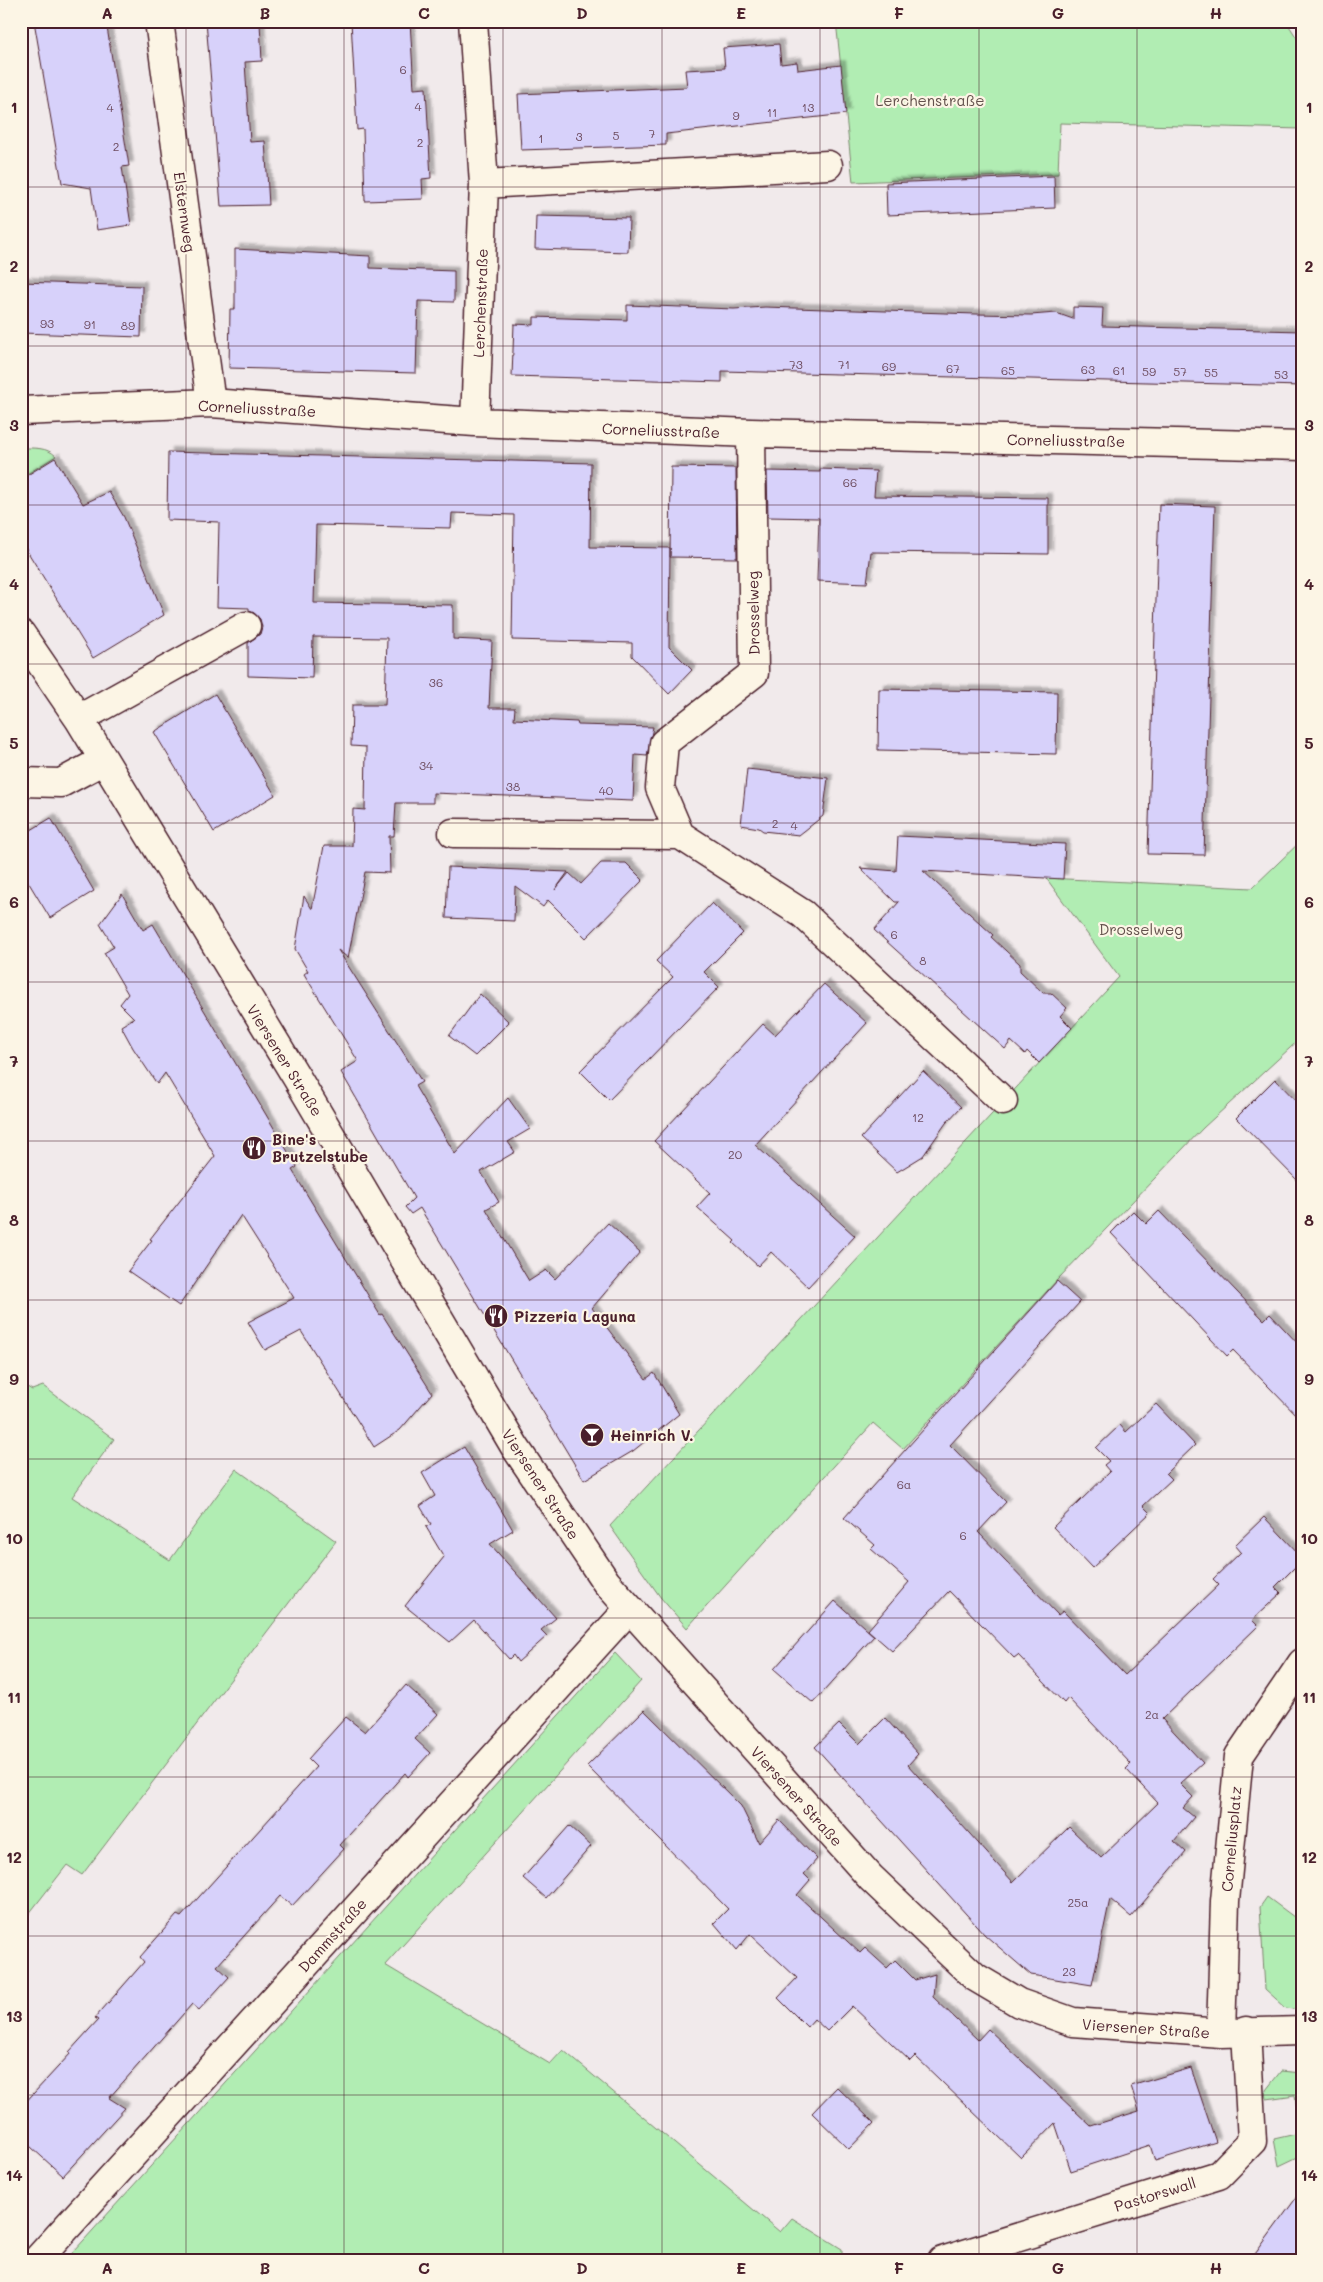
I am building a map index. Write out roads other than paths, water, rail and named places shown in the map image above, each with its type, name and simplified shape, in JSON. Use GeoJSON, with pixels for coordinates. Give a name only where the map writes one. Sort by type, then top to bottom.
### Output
{"type":"FeatureCollection","features":[{"type":"Feature","properties":{"kind":"street","name":"Elsternweg"},"geometry":{"type":"LineString","coordinates":[[159,21],[211,403]]}},
{"type":"Feature","properties":{"kind":"street","name":"Lerchenstraße"},"geometry":{"type":"LineString","coordinates":[[473,21],[484,184],[475,422]]}},
{"type":"Feature","properties":{"kind":"street"},"geometry":{"type":"LineString","coordinates":[[484,184],[828,165]]}},
{"type":"Feature","properties":{"kind":"street","name":"Corneliusstraße"},"geometry":{"type":"LineString","coordinates":[[21,411],[211,403],[475,422],[750,433],[1302,446]]}},
{"type":"Feature","properties":{"kind":"street","name":"Drosselweg"},"geometry":{"type":"LineString","coordinates":[[680,835],[660,788],[664,743],[754,673],[750,433]]}},
{"type":"Feature","properties":{"kind":"street"},"geometry":{"type":"LineString","coordinates":[[79,719],[246,626]]}},
{"type":"Feature","properties":{"kind":"street","name":"Viersener Straße"},"geometry":{"type":"LineString","coordinates":[[21,634],[79,719],[104,760],[297,1078],[515,1447],[606,1582],[871,1878],[976,1977],[1020,2003],[1073,2022],[1234,2032],[1302,2032]]}},
{"type":"Feature","properties":{"kind":"street"},"geometry":{"type":"LineString","coordinates":[[21,782],[61,783],[104,760]]}},
{"type":"Feature","properties":{"kind":"street"},"geometry":{"type":"LineString","coordinates":[[453,833],[680,835],[803,914],[1003,1101]]}},
{"type":"Feature","properties":{"kind":"street","name":"Dammstraße"},"geometry":{"type":"LineString","coordinates":[[36,2261],[629,1608]]}},
{"type":"Feature","properties":{"kind":"street","name":"Corneliusplatz"},"geometry":{"type":"LineString","coordinates":[[1234,2032],[1225,1901],[1239,1756],[1302,1663]]}},
{"type":"Feature","properties":{"kind":"street","name":"Pastorswall"},"geometry":{"type":"LineString","coordinates":[[942,2261],[1219,2175],[1252,2142],[1234,2032]]}},
{"type":"Feature","properties":{"kind":"place","name":"Bine's Brutzelstube"},"geometry":{"type":"Point","coordinates":[254,1148]}},
{"type":"Feature","properties":{"kind":"place","name":"Pizzeria Laguna"},"geometry":{"type":"Point","coordinates":[496,1316]}},
{"type":"Feature","properties":{"kind":"place","name":"Heinrich V."},"geometry":{"type":"Point","coordinates":[592,1435]}}]}
